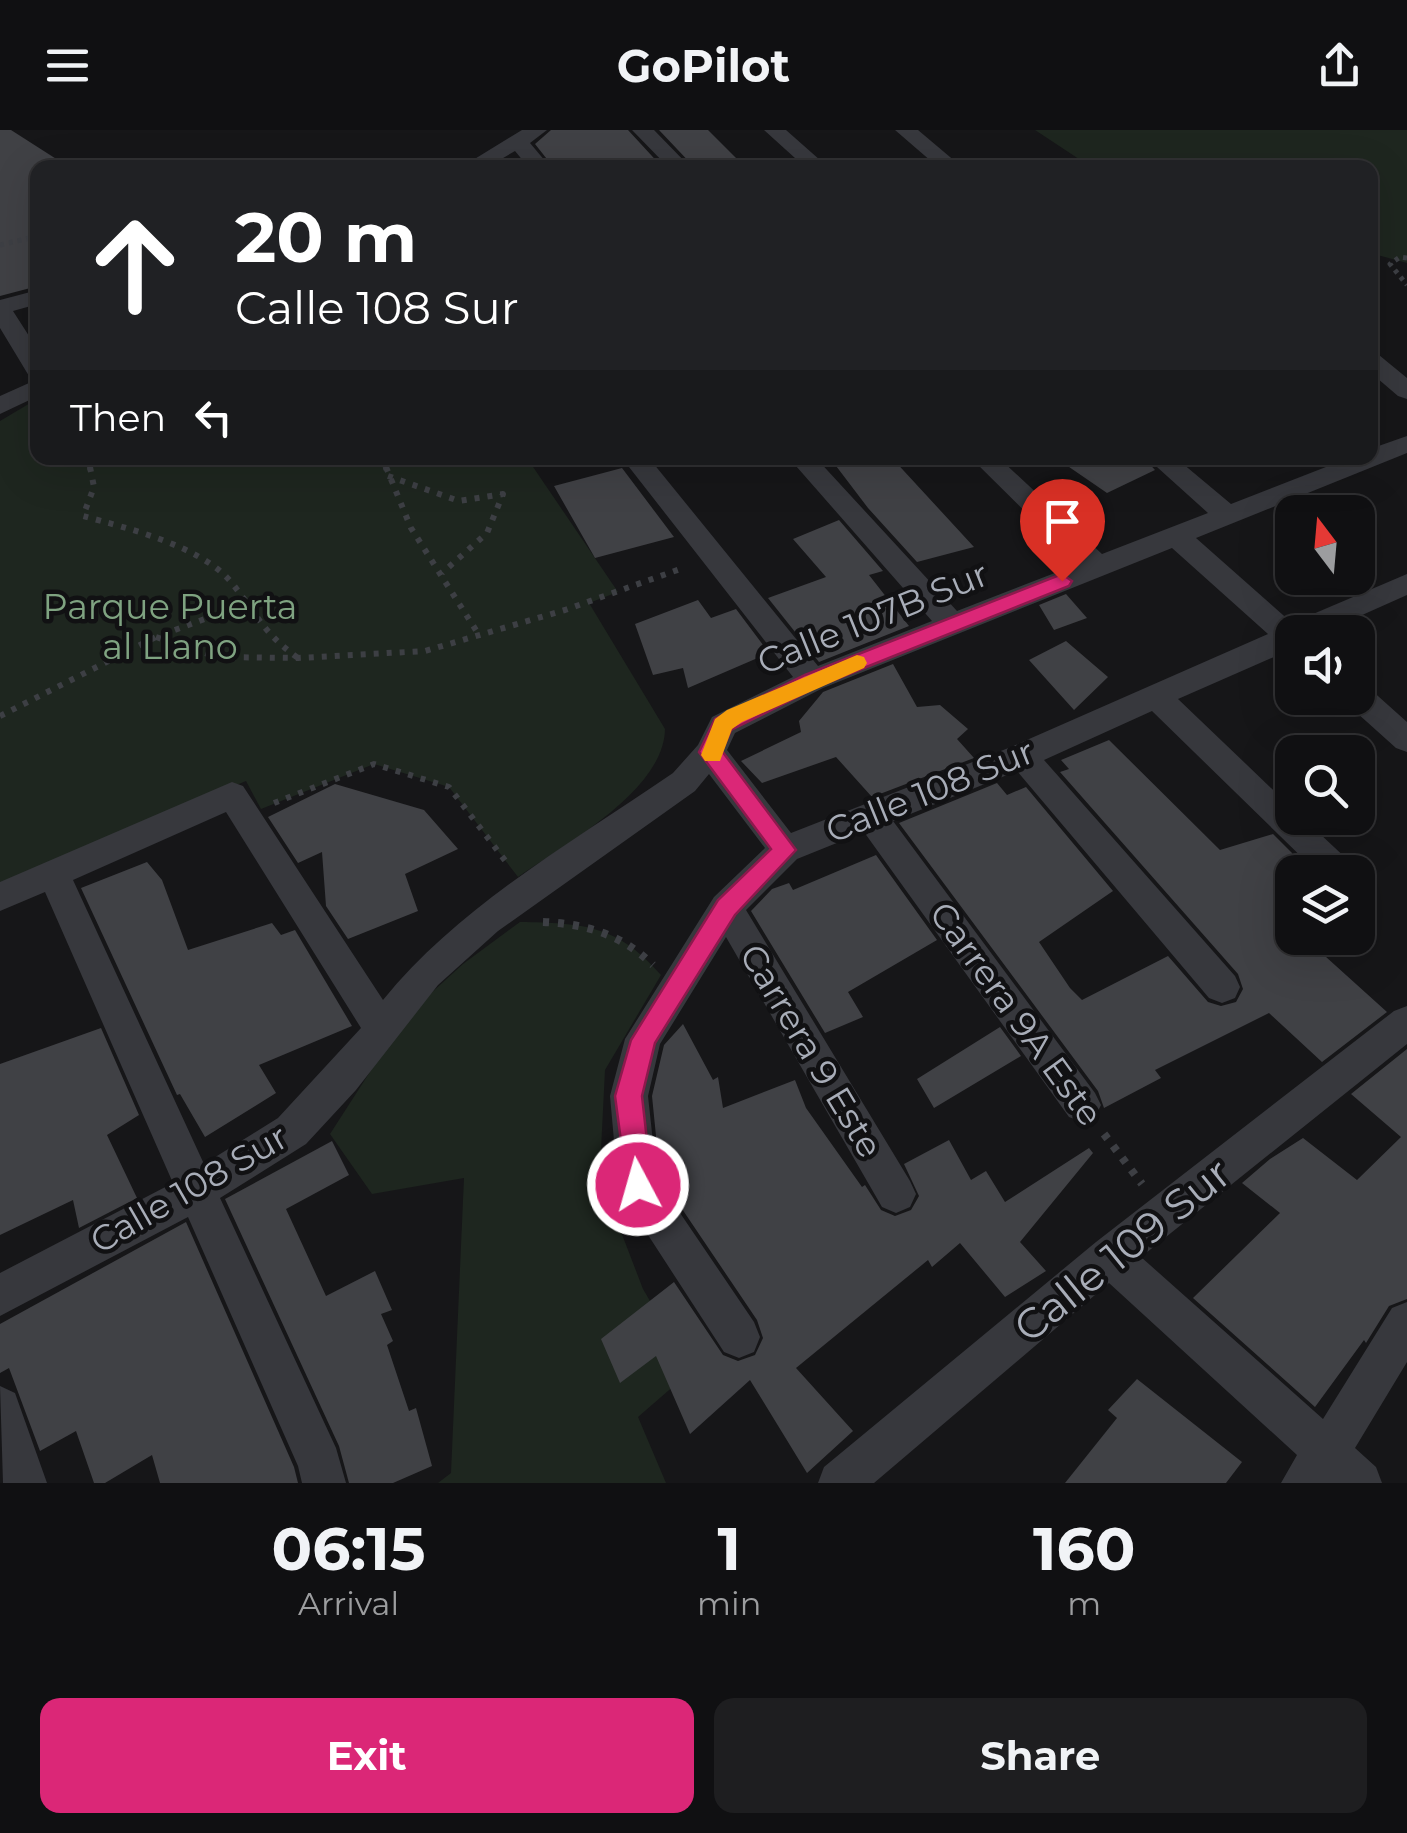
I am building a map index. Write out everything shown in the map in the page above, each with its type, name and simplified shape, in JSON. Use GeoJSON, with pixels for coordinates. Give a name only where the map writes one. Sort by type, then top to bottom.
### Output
{"type":"FeatureCollection","features":[{"type":"Feature","properties":{"kind":"street"},"geometry":{"type":"LineString","coordinates":[[484,160],[537,130]]}},
{"type":"Feature","properties":{"kind":"street"},"geometry":{"type":"LineString","coordinates":[[642,130],[674,160]]}},
{"type":"Feature","properties":{"kind":"street"},"geometry":{"type":"LineString","coordinates":[[774,130],[809,160]]}},
{"type":"Feature","properties":{"kind":"street"},"geometry":{"type":"LineString","coordinates":[[905,130],[943,160]]}},
{"type":"Feature","properties":{"kind":"street"},"geometry":{"type":"LineString","coordinates":[[517,141],[534,160]]}},
{"type":"Feature","properties":{"kind":"street"},"geometry":{"type":"LineString","coordinates":[[30,299],[0,308],[30,358]]}},
{"type":"Feature","properties":{"kind":"street"},"geometry":{"type":"LineString","coordinates":[[1378,367],[1407,391]]}},
{"type":"Feature","properties":{"kind":"street"},"geometry":{"type":"LineString","coordinates":[[0,406],[30,390]]}},
{"type":"Feature","properties":{"kind":"street","name":"Calle 107B Sur"},"geometry":{"type":"LineString","coordinates":[[1378,452],[1407,444]]}},
{"type":"Feature","properties":{"kind":"street"},"geometry":{"type":"LineString","coordinates":[[641,465],[812,680]]}},
{"type":"Feature","properties":{"kind":"street"},"geometry":{"type":"LineString","coordinates":[[808,465],[953,624]]}},
{"type":"Feature","properties":{"kind":"street"},"geometry":{"type":"LineString","coordinates":[[991,465],[1098,567]]}},
{"type":"Feature","properties":{"kind":"street"},"geometry":{"type":"LineString","coordinates":[[1168,465],[1228,515]]}},
{"type":"Feature","properties":{"kind":"street","name":"Calle 107B Sur"},"geometry":{"type":"LineString","coordinates":[[529,892],[684,782],[710,752],[723,725],[734,716],[812,680],[1228,515],[1330,465]]}},
{"type":"Feature","properties":{"kind":"street"},"geometry":{"type":"LineString","coordinates":[[1176,536],[1275,621]]}},
{"type":"Feature","properties":{"kind":"street","name":"Calle 108 Sur"},"geometry":{"type":"LineString","coordinates":[[1340,615],[1406,586]]}},
{"type":"Feature","properties":{"kind":"street","name":"Calle 108 Sur"},"geometry":{"type":"LineString","coordinates":[[740,1337],[638,1185],[628,1096],[644,1040],[726,908],[785,850],[1022,756],[1275,644]]}},
{"type":"Feature","properties":{"kind":"street"},"geometry":{"type":"LineString","coordinates":[[1156,696],[1320,855]]}},
{"type":"Feature","properties":{"kind":"street"},"geometry":{"type":"LineString","coordinates":[[1375,711],[1407,740]]}},
{"type":"Feature","properties":{"kind":"street"},"geometry":{"type":"LineString","coordinates":[[710,752],[785,850]]}},
{"type":"Feature","properties":{"kind":"street"},"geometry":{"type":"LineString","coordinates":[[1022,756],[1222,987]]}},
{"type":"Feature","properties":{"kind":"street"},"geometry":{"type":"LineString","coordinates":[[0,897],[238,805],[380,1028]]}},
{"type":"Feature","properties":{"kind":"street","name":"Carrera 9A Este"},"geometry":{"type":"LineString","coordinates":[[868,814],[1082,1105]]}},
{"type":"Feature","properties":{"kind":"street"},"geometry":{"type":"LineString","coordinates":[[53,874],[320,1464],[324,1483]]}},
{"type":"Feature","properties":{"kind":"street","name":"Calle 108 Sur"},"geometry":{"type":"LineString","coordinates":[[0,1296],[196,1191],[292,1132],[343,1078],[426,974],[486,922],[529,892]]}},
{"type":"Feature","properties":{"kind":"street","name":"Carrera 9 Este"},"geometry":{"type":"LineString","coordinates":[[726,908],[896,1194]]}},
{"type":"Feature","properties":{"kind":"street","name":"Calle 109 Sur"},"geometry":{"type":"LineString","coordinates":[[840,1483],[1110,1256],[1407,1022]]}},
{"type":"Feature","properties":{"kind":"street"},"geometry":{"type":"LineString","coordinates":[[1110,1256],[1315,1468],[1360,1483]]}},
{"type":"Feature","properties":{"kind":"street"},"geometry":{"type":"LineString","coordinates":[[1315,1468],[1407,1323]]}},
{"type":"Feature","properties":{"kind":"street"},"geometry":{"type":"LineString","coordinates":[[0,1408],[25,1483]]}},
{"type":"Feature","properties":{"kind":"path"},"geometry":{"type":"LineString","coordinates":[[0,245],[30,238]]}},
{"type":"Feature","properties":{"kind":"path"},"geometry":{"type":"LineString","coordinates":[[1407,258],[1400,257],[1390,264],[1407,284]]}},
{"type":"Feature","properties":{"kind":"path"},"geometry":{"type":"LineString","coordinates":[[89,465],[94,488],[83,516],[165,538],[229,579],[269,637],[298,658]]}},
{"type":"Feature","properties":{"kind":"path"},"geometry":{"type":"LineString","coordinates":[[386,465],[410,530],[442,572],[479,635]]}},
{"type":"Feature","properties":{"kind":"path"},"geometry":{"type":"LineString","coordinates":[[388,476],[459,501],[503,494],[487,533],[442,572]]}},
{"type":"Feature","properties":{"kind":"path"},"geometry":{"type":"LineString","coordinates":[[156,637],[217,657],[298,658],[424,651],[566,610],[714,557]]}},
{"type":"Feature","properties":{"kind":"path"},"geometry":{"type":"LineString","coordinates":[[0,716],[156,637],[244,604]]}},
{"type":"Feature","properties":{"kind":"path"},"geometry":{"type":"LineString","coordinates":[[238,805],[374,764],[449,787],[529,892]]}},
{"type":"Feature","properties":{"kind":"path"},"geometry":{"type":"LineString","coordinates":[[486,922],[559,922],[605,929],[640,950],[673,989]]}},
{"type":"Feature","properties":{"kind":"path","name":"Carrera 9A Este"},"geometry":{"type":"LineString","coordinates":[[1082,1105],[1164,1214]]}},
{"type":"Feature","properties":{"kind":"green space"},"geometry":{"type":"Polygon","coordinates":[[[1035,130],[1407,130],[1407,263],[1378,255],[1378,160],[1080,160],[1035,130]]]}},
{"type":"Feature","properties":{"kind":"green space","name":"Parque Puerta al Llano"},"geometry":{"type":"Polygon","coordinates":[[[30,403],[30,465],[532,465],[618,592],[589,603],[665,729],[660,752],[648,774],[609,814],[518,877],[449,787],[374,764],[261,809],[246,781],[0,884],[0,421],[30,403]]]}},
{"type":"Feature","properties":{"kind":"green space"},"geometry":{"type":"Polygon","coordinates":[[[520,922],[598,930],[630,946],[661,975],[605,1070],[601,1150],[618,1224],[643,1289],[691,1371],[638,1417],[666,1483],[438,1483],[451,1473],[464,1178],[372,1194],[330,1134],[406,1016],[463,964],[520,922]]]}},
{"type":"Feature","properties":{"kind":"building"},"geometry":{"type":"Polygon","coordinates":[[[0,130],[11,130],[58,160],[30,160],[30,288],[0,296],[0,130]]]}},
{"type":"Feature","properties":{"kind":"building"},"geometry":{"type":"Polygon","coordinates":[[[551,130],[628,130],[656,160],[548,160],[535,144],[551,130]]]}},
{"type":"Feature","properties":{"kind":"building"},"geometry":{"type":"Polygon","coordinates":[[[659,130],[708,130],[738,160],[687,160],[659,130]]]}},
{"type":"Feature","properties":{"kind":"building"},"geometry":{"type":"Polygon","coordinates":[[[835,465],[898,465],[974,547],[917,562],[835,465]]]}},
{"type":"Feature","properties":{"kind":"building"},"geometry":{"type":"Polygon","coordinates":[[[1066,465],[1150,465],[1155,470],[1107,493],[1066,465]]]}},
{"type":"Feature","properties":{"kind":"building"},"geometry":{"type":"Polygon","coordinates":[[[622,468],[674,537],[595,558],[554,486],[622,468]]]}},
{"type":"Feature","properties":{"kind":"building"},"geometry":{"type":"Polygon","coordinates":[[[839,520],[883,571],[869,575],[909,626],[819,662],[768,598],[826,577],[793,539],[839,520]]]}},
{"type":"Feature","properties":{"kind":"building"},"geometry":{"type":"Polygon","coordinates":[[[1066,594],[1087,618],[1054,630],[1039,605],[1066,594]]]}},
{"type":"Feature","properties":{"kind":"building"},"geometry":{"type":"Polygon","coordinates":[[[698,600],[711,618],[736,609],[769,653],[688,688],[683,668],[653,675],[635,624],[698,600]]]}},
{"type":"Feature","properties":{"kind":"building"},"geometry":{"type":"Polygon","coordinates":[[[1066,641],[1108,677],[1074,710],[1029,660],[1066,641]]]}},
{"type":"Feature","properties":{"kind":"building"},"geometry":{"type":"Polygon","coordinates":[[[893,664],[917,707],[940,705],[968,729],[957,739],[974,758],[872,797],[836,757],[762,783],[741,761],[801,732],[799,721],[823,692],[893,664]]]}},
{"type":"Feature","properties":{"kind":"building"},"geometry":{"type":"Polygon","coordinates":[[[1109,740],[1220,850],[1273,834],[1292,853],[1275,855],[1275,955],[1324,955],[1387,1012],[1322,1062],[1269,1013],[1155,1070],[1161,1078],[1104,1108],[1098,1091],[899,823],[997,783],[1007,795],[1026,787],[1113,891],[1039,942],[1070,988],[1082,1000],[1168,956],[1208,1002],[1221,1006],[1236,1002],[1243,989],[1238,974],[1060,772],[1069,769],[1061,760],[1109,740]]]}},
{"type":"Feature","properties":{"kind":"building"},"geometry":{"type":"Polygon","coordinates":[[[335,784],[424,810],[458,849],[405,874],[418,911],[348,939],[326,906],[322,852],[298,863],[268,817],[335,784]]]}},
{"type":"Feature","properties":{"kind":"building"},"geometry":{"type":"Polygon","coordinates":[[[876,855],[937,940],[848,992],[863,1017],[825,1033],[751,911],[772,889],[789,883],[793,890],[876,855]]]}},
{"type":"Feature","properties":{"kind":"building"},"geometry":{"type":"Polygon","coordinates":[[[147,862],[162,880],[188,950],[272,923],[281,935],[295,930],[352,1026],[259,1065],[276,1093],[205,1137],[180,1094],[177,1095],[81,888],[147,862]]]}},
{"type":"Feature","properties":{"kind":"building"},"geometry":{"type":"Polygon","coordinates":[[[683,1024],[713,1080],[718,1077],[723,1108],[795,1080],[806,1108],[862,1187],[865,1185],[881,1210],[895,1216],[911,1210],[919,1196],[904,1164],[949,1140],[971,1180],[986,1171],[1005,1202],[1089,1148],[1093,1153],[1020,1242],[1046,1271],[1005,1297],[960,1243],[932,1267],[928,1260],[796,1368],[853,1431],[807,1473],[750,1380],[690,1434],[656,1356],[620,1383],[601,1339],[674,1282],[723,1355],[738,1361],[755,1355],[763,1338],[757,1320],[676,1200],[659,1166],[652,1096],[664,1045],[683,1024]]]}},
{"type":"Feature","properties":{"kind":"building"},"geometry":{"type":"Polygon","coordinates":[[[1000,1027],[1021,1056],[934,1108],[917,1079],[1000,1027]]]}},
{"type":"Feature","properties":{"kind":"building"},"geometry":{"type":"Polygon","coordinates":[[[101,1028],[139,1115],[107,1135],[137,1198],[79,1228],[73,1200],[0,1235],[0,1064],[101,1028]]]}},
{"type":"Feature","properties":{"kind":"building"},"geometry":{"type":"Polygon","coordinates":[[[1407,1049],[1407,1299],[1389,1306],[1366,1343],[1364,1340],[1315,1407],[1193,1298],[1280,1213],[1242,1183],[1270,1159],[1303,1138],[1357,1180],[1401,1137],[1351,1094],[1407,1049]]]}},
{"type":"Feature","properties":{"kind":"building"},"geometry":{"type":"Polygon","coordinates":[[[332,1141],[349,1175],[286,1209],[326,1296],[375,1271],[392,1310],[381,1314],[393,1341],[387,1345],[409,1411],[416,1408],[432,1466],[393,1483],[349,1483],[339,1446],[225,1199],[332,1141]]]}},
{"type":"Feature","properties":{"kind":"building"},"geometry":{"type":"Polygon","coordinates":[[[186,1222],[298,1483],[160,1483],[152,1455],[105,1483],[94,1483],[76,1431],[40,1451],[9,1368],[0,1373],[0,1324],[186,1222]]]}},
{"type":"Feature","properties":{"kind":"building"},"geometry":{"type":"Polygon","coordinates":[[[1137,1379],[1242,1462],[1226,1483],[1065,1483],[1117,1418],[1108,1410],[1137,1379]]]}},
{"type":"Feature","properties":{"kind":"slow traffic"},"geometry":{"type":"LineString","coordinates":[[712,755],[723,725],[734,716],[857,663]]}},
{"type":"Feature","properties":{"kind":"route"},"geometry":{"type":"LineString","coordinates":[[638,1185],[628,1096],[644,1040],[726,908],[785,850],[710,752],[723,725],[734,716],[812,680],[1062,581]]}}]}
